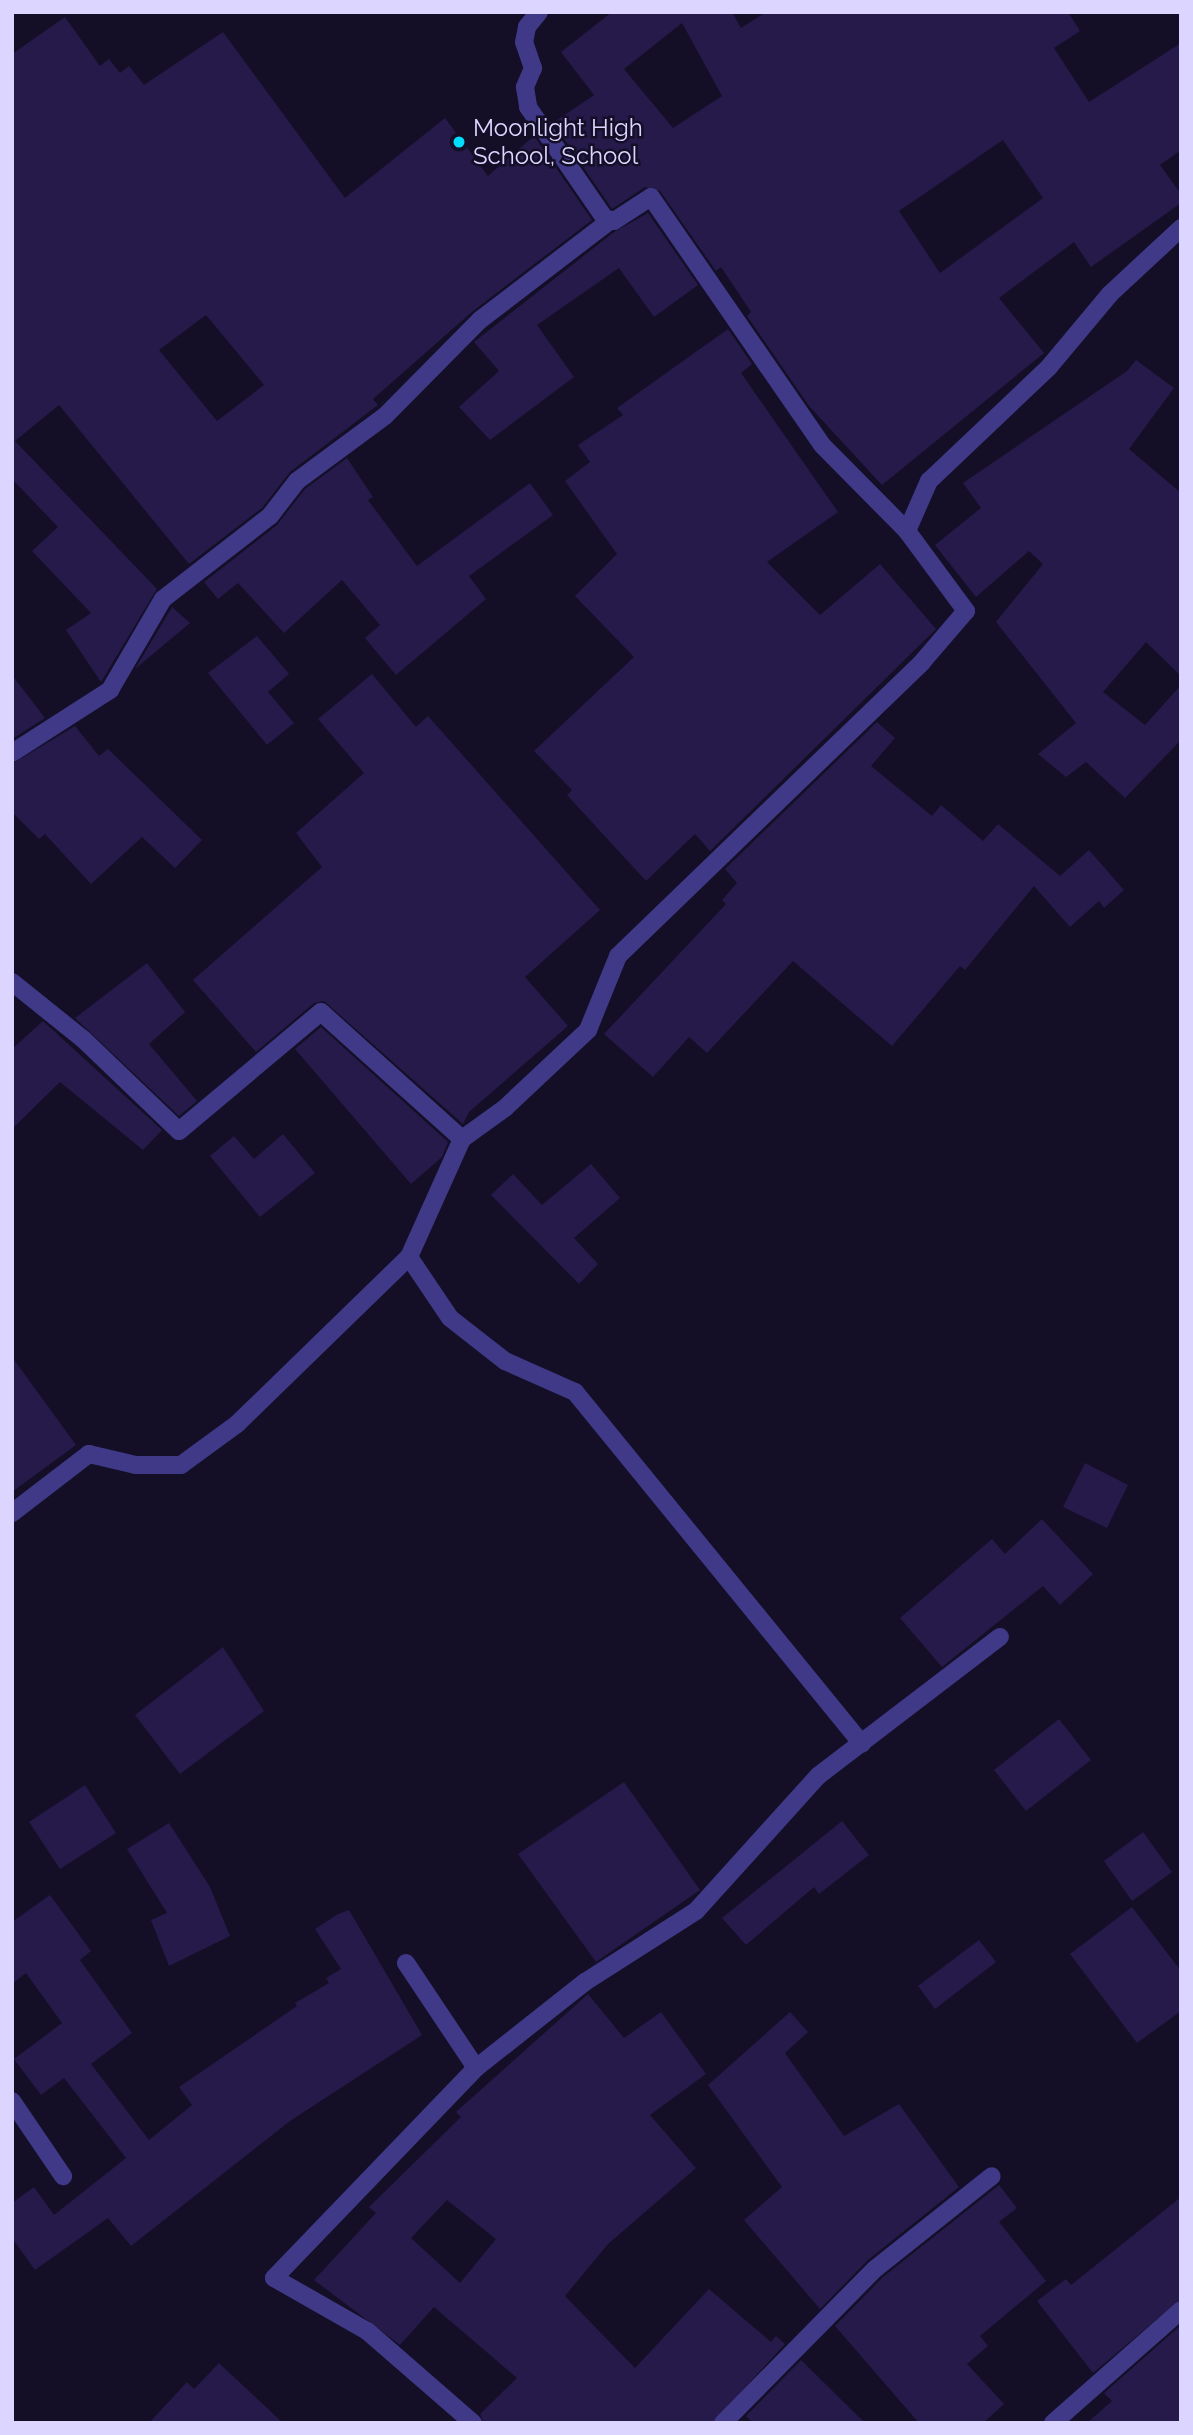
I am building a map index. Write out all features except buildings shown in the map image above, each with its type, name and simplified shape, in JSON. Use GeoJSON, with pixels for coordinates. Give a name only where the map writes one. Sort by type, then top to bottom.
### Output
{"type":"FeatureCollection","features":[{"type":"Feature","properties":{"kind":"street"},"geometry":{"type":"LineString","coordinates":[[539,12],[527,27],[524,42],[533,68],[525,87],[528,107],[611,220]]}},
{"type":"Feature","properties":{"kind":"street"},"geometry":{"type":"LineString","coordinates":[[12,753],[110,690],[163,598],[270,516],[297,481],[385,416],[480,320],[611,220],[651,197],[822,445],[907,531],[966,611],[923,660],[618,956],[588,1030],[505,1108],[462,1139],[409,1257],[237,1423],[181,1465],[136,1465],[89,1454],[12,1513]]}},
{"type":"Feature","properties":{"kind":"street"},"geometry":{"type":"LineString","coordinates":[[907,531],[929,481],[961,445],[1049,367],[1110,294],[1181,229]]}},
{"type":"Feature","properties":{"kind":"street"},"geometry":{"type":"LineString","coordinates":[[12,982],[83,1038],[178,1131],[321,1012],[462,1139]]}},
{"type":"Feature","properties":{"kind":"street"},"geometry":{"type":"LineString","coordinates":[[409,1257],[450,1318],[505,1361],[575,1392],[862,1744]]}},
{"type":"Feature","properties":{"kind":"street"},"geometry":{"type":"LineString","coordinates":[[473,2423],[367,2332],[274,2278],[476,2068],[584,1982],[695,1911],[818,1776],[1000,1637]]}},
{"type":"Feature","properties":{"kind":"street"},"geometry":{"type":"LineString","coordinates":[[406,1963],[476,2068]]}},
{"type":"Feature","properties":{"kind":"street"},"geometry":{"type":"LineString","coordinates":[[12,2101],[63,2176]]}},
{"type":"Feature","properties":{"kind":"street"},"geometry":{"type":"LineString","coordinates":[[723,2423],[875,2269],[992,2176]]}},
{"type":"Feature","properties":{"kind":"street"},"geometry":{"type":"LineString","coordinates":[[1053,2423],[1181,2310]]}},
{"type":"Feature","properties":{"kind":"place","name":"Moonlight High School, School"},"geometry":{"type":"Point","coordinates":[459,142]}}]}
